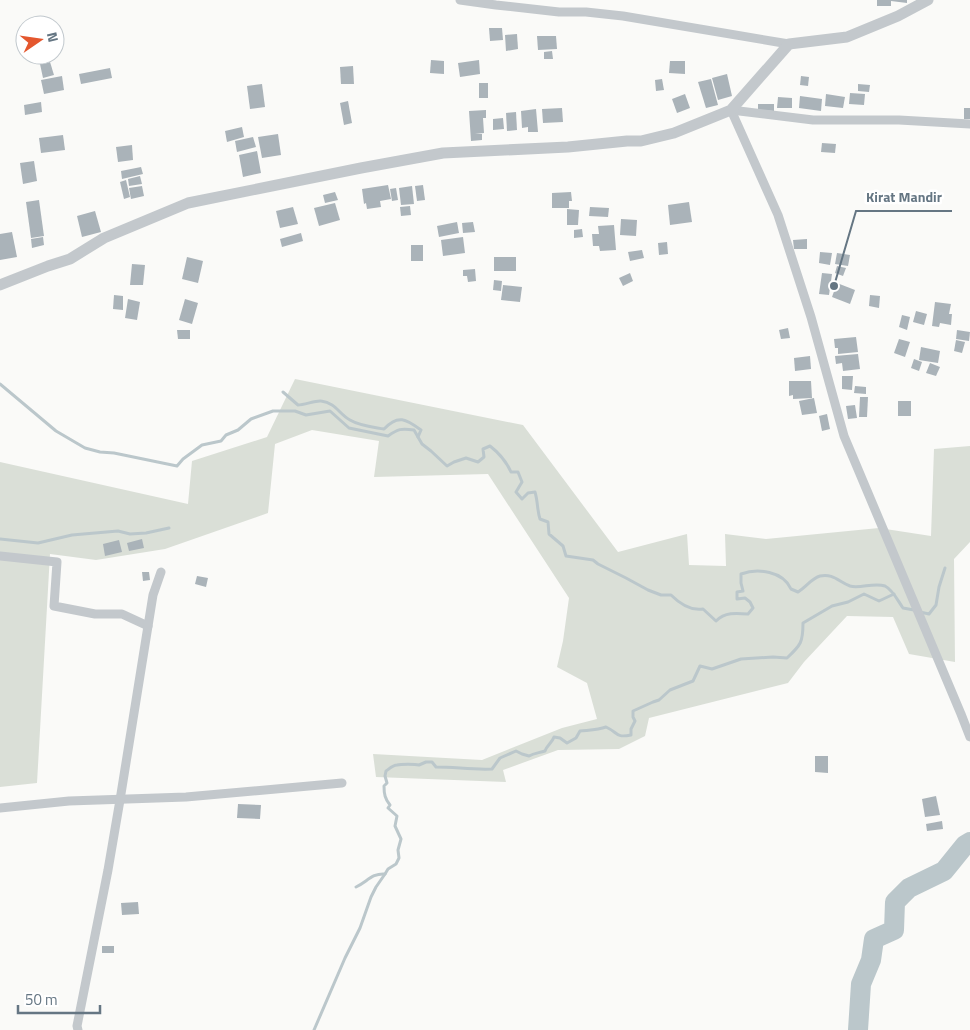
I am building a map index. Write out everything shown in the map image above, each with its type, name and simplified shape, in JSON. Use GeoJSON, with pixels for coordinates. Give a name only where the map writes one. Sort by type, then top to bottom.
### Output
{"type":"FeatureCollection","features":[{"type":"Feature","properties":{"kind":"street"},"geometry":{"type":"LineString","coordinates":[[460,0],[550,11],[623,16],[789,44],[848,36],[898,16],[928,0]]}},
{"type":"Feature","properties":{"kind":"street"},"geometry":{"type":"LineString","coordinates":[[0,285],[70,259],[104,238],[188,203],[443,153],[568,147],[641,141],[674,133],[731,110],[789,44]]}},
{"type":"Feature","properties":{"kind":"street"},"geometry":{"type":"LineString","coordinates":[[731,110],[814,120],[899,120],[970,124]]}},
{"type":"Feature","properties":{"kind":"street"},"geometry":{"type":"LineString","coordinates":[[731,110],[778,215],[811,317],[844,436],[970,737]]}},
{"type":"Feature","properties":{"kind":"street"},"geometry":{"type":"LineString","coordinates":[[0,556],[57,562],[54,606],[95,614],[122,614],[148,626]]}},
{"type":"Feature","properties":{"kind":"street"},"geometry":{"type":"LineString","coordinates":[[78,1030],[77,1026],[108,870],[153,596],[161,572]]}},
{"type":"Feature","properties":{"kind":"street"},"geometry":{"type":"LineString","coordinates":[[0,808],[69,801],[186,797],[342,783]]}},
{"type":"Feature","properties":{"kind":"shaded area"},"geometry":{"type":"Polygon","coordinates":[[[295,379],[523,425],[618,552],[687,534],[689,565],[726,566],[725,534],[766,539],[879,528],[931,536],[934,449],[970,446],[970,542],[954,559],[955,662],[909,654],[893,617],[847,616],[804,662],[788,683],[649,718],[645,736],[619,749],[558,750],[503,770],[506,782],[376,777],[373,754],[482,760],[562,728],[597,719],[587,683],[557,667],[569,598],[488,474],[374,477],[379,441],[312,430],[275,444],[268,513],[165,549],[96,560],[50,554],[37,783],[0,787],[0,462],[188,504],[192,461],[267,437],[295,379]]]}},
{"type":"Feature","properties":{"kind":"building"},"geometry":{"type":"Polygon","coordinates":[[[877,0],[907,0],[907,3],[891,1],[891,6],[877,6],[877,0]]]}},
{"type":"Feature","properties":{"kind":"building"},"geometry":{"type":"Polygon","coordinates":[[[489,28],[502,28],[503,40],[490,41],[489,28]]]}},
{"type":"Feature","properties":{"kind":"building"},"geometry":{"type":"Polygon","coordinates":[[[517,34],[518,49],[506,51],[505,35],[517,34]]]}},
{"type":"Feature","properties":{"kind":"building"},"geometry":{"type":"Polygon","coordinates":[[[537,36],[556,36],[557,49],[538,50],[537,36]]]}},
{"type":"Feature","properties":{"kind":"building"},"geometry":{"type":"Polygon","coordinates":[[[552,51],[553,59],[544,59],[544,52],[552,51]]]}},
{"type":"Feature","properties":{"kind":"building"},"geometry":{"type":"Polygon","coordinates":[[[431,60],[444,61],[444,74],[430,73],[431,60]]]}},
{"type":"Feature","properties":{"kind":"building"},"geometry":{"type":"Polygon","coordinates":[[[479,60],[480,74],[460,77],[458,63],[479,60]]]}},
{"type":"Feature","properties":{"kind":"building"},"geometry":{"type":"Polygon","coordinates":[[[670,61],[685,61],[685,74],[669,73],[670,61]]]}},
{"type":"Feature","properties":{"kind":"building"},"geometry":{"type":"Polygon","coordinates":[[[40,65],[51,65],[54,75],[43,78],[40,65]]]}},
{"type":"Feature","properties":{"kind":"building"},"geometry":{"type":"Polygon","coordinates":[[[353,66],[354,84],[341,84],[340,67],[353,66]]]}},
{"type":"Feature","properties":{"kind":"building"},"geometry":{"type":"Polygon","coordinates":[[[110,68],[112,78],[81,84],[79,74],[110,68]]]}},
{"type":"Feature","properties":{"kind":"building"},"geometry":{"type":"Polygon","coordinates":[[[727,74],[732,96],[718,100],[712,78],[727,74]]]}},
{"type":"Feature","properties":{"kind":"building"},"geometry":{"type":"Polygon","coordinates":[[[62,76],[64,90],[44,94],[41,80],[62,76]]]}},
{"type":"Feature","properties":{"kind":"building"},"geometry":{"type":"Polygon","coordinates":[[[801,76],[809,77],[808,86],[800,85],[801,76]]]}},
{"type":"Feature","properties":{"kind":"building"},"geometry":{"type":"Polygon","coordinates":[[[662,79],[664,90],[656,91],[655,80],[662,79]]]}},
{"type":"Feature","properties":{"kind":"building"},"geometry":{"type":"Polygon","coordinates":[[[711,79],[718,105],[706,108],[698,82],[711,79]]]}},
{"type":"Feature","properties":{"kind":"building"},"geometry":{"type":"Polygon","coordinates":[[[479,83],[488,83],[488,98],[479,98],[479,83]]]}},
{"type":"Feature","properties":{"kind":"building"},"geometry":{"type":"Polygon","coordinates":[[[262,84],[265,107],[250,109],[247,86],[262,84]]]}},
{"type":"Feature","properties":{"kind":"building"},"geometry":{"type":"Polygon","coordinates":[[[858,84],[870,85],[869,92],[858,91],[858,84]]]}},
{"type":"Feature","properties":{"kind":"building"},"geometry":{"type":"Polygon","coordinates":[[[850,93],[865,94],[864,105],[849,104],[850,93]]]}},
{"type":"Feature","properties":{"kind":"building"},"geometry":{"type":"Polygon","coordinates":[[[685,94],[690,108],[677,113],[672,99],[685,94]]]}},
{"type":"Feature","properties":{"kind":"building"},"geometry":{"type":"Polygon","coordinates":[[[826,94],[845,97],[843,108],[825,106],[826,94]]]}},
{"type":"Feature","properties":{"kind":"building"},"geometry":{"type":"Polygon","coordinates":[[[800,96],[822,99],[821,111],[799,108],[800,96]]]}},
{"type":"Feature","properties":{"kind":"building"},"geometry":{"type":"Polygon","coordinates":[[[778,97],[792,98],[792,108],[777,108],[778,97]]]}},
{"type":"Feature","properties":{"kind":"building"},"geometry":{"type":"Polygon","coordinates":[[[348,101],[352,123],[344,125],[340,103],[348,101]]]}},
{"type":"Feature","properties":{"kind":"building"},"geometry":{"type":"Polygon","coordinates":[[[41,102],[42,112],[25,115],[24,105],[41,102]]]}},
{"type":"Feature","properties":{"kind":"building"},"geometry":{"type":"Polygon","coordinates":[[[758,104],[774,104],[774,111],[758,110],[758,104]]]}},
{"type":"Feature","properties":{"kind":"building"},"geometry":{"type":"Polygon","coordinates":[[[562,108],[563,122],[543,123],[542,109],[562,108]]]}},
{"type":"Feature","properties":{"kind":"building"},"geometry":{"type":"Polygon","coordinates":[[[964,108],[970,108],[970,119],[964,119],[964,108]]]}},
{"type":"Feature","properties":{"kind":"building"},"geometry":{"type":"Polygon","coordinates":[[[536,109],[538,132],[528,132],[528,127],[522,128],[521,111],[536,109]]]}},
{"type":"Feature","properties":{"kind":"building"},"geometry":{"type":"Polygon","coordinates":[[[486,110],[486,118],[483,118],[484,133],[475,134],[482,134],[482,140],[471,141],[469,111],[486,110]]]}},
{"type":"Feature","properties":{"kind":"building"},"geometry":{"type":"Polygon","coordinates":[[[516,112],[517,130],[507,131],[506,113],[516,112]]]}},
{"type":"Feature","properties":{"kind":"building"},"geometry":{"type":"Polygon","coordinates":[[[503,118],[504,129],[493,130],[493,119],[503,118]]]}},
{"type":"Feature","properties":{"kind":"building"},"geometry":{"type":"Polygon","coordinates":[[[242,127],[244,137],[227,142],[225,131],[242,127]]]}},
{"type":"Feature","properties":{"kind":"building"},"geometry":{"type":"Polygon","coordinates":[[[278,134],[281,155],[262,158],[258,137],[278,134]]]}},
{"type":"Feature","properties":{"kind":"building"},"geometry":{"type":"Polygon","coordinates":[[[63,135],[65,150],[41,153],[39,138],[63,135]]]}},
{"type":"Feature","properties":{"kind":"building"},"geometry":{"type":"Polygon","coordinates":[[[253,137],[256,147],[237,152],[235,141],[253,137]]]}},
{"type":"Feature","properties":{"kind":"building"},"geometry":{"type":"Polygon","coordinates":[[[822,143],[836,144],[835,153],[821,152],[822,143]]]}},
{"type":"Feature","properties":{"kind":"building"},"geometry":{"type":"Polygon","coordinates":[[[132,145],[133,160],[118,162],[116,147],[132,145]]]}},
{"type":"Feature","properties":{"kind":"building"},"geometry":{"type":"Polygon","coordinates":[[[257,151],[261,173],[243,177],[239,155],[257,151]]]}},
{"type":"Feature","properties":{"kind":"building"},"geometry":{"type":"Polygon","coordinates":[[[34,161],[37,181],[23,184],[20,163],[34,161]]]}},
{"type":"Feature","properties":{"kind":"building"},"geometry":{"type":"Polygon","coordinates":[[[141,167],[143,174],[122,179],[121,171],[141,167]]]}},
{"type":"Feature","properties":{"kind":"building"},"geometry":{"type":"Polygon","coordinates":[[[140,176],[142,184],[129,186],[128,179],[140,176]]]}},
{"type":"Feature","properties":{"kind":"building"},"geometry":{"type":"Polygon","coordinates":[[[126,180],[130,197],[124,199],[120,182],[126,180]]]}},
{"type":"Feature","properties":{"kind":"building"},"geometry":{"type":"Polygon","coordinates":[[[388,185],[391,199],[380,201],[381,207],[367,209],[366,203],[364,204],[362,189],[388,185]]]}},
{"type":"Feature","properties":{"kind":"building"},"geometry":{"type":"Polygon","coordinates":[[[423,185],[425,200],[417,201],[415,186],[423,185]]]}},
{"type":"Feature","properties":{"kind":"building"},"geometry":{"type":"Polygon","coordinates":[[[142,186],[144,196],[131,199],[129,188],[142,186]]]}},
{"type":"Feature","properties":{"kind":"building"},"geometry":{"type":"Polygon","coordinates":[[[412,186],[414,204],[401,205],[399,188],[412,186]]]}},
{"type":"Feature","properties":{"kind":"building"},"geometry":{"type":"Polygon","coordinates":[[[396,188],[398,200],[392,201],[390,189],[396,188]]]}},
{"type":"Feature","properties":{"kind":"building"},"geometry":{"type":"Polygon","coordinates":[[[335,192],[338,200],[325,203],[323,195],[335,192]]]}},
{"type":"Feature","properties":{"kind":"building"},"geometry":{"type":"Polygon","coordinates":[[[571,192],[572,201],[569,201],[569,208],[552,208],[552,193],[571,192]]]}},
{"type":"Feature","properties":{"kind":"building"},"geometry":{"type":"Polygon","coordinates":[[[39,200],[44,236],[31,238],[26,202],[39,200]]]}},
{"type":"Feature","properties":{"kind":"building"},"geometry":{"type":"Polygon","coordinates":[[[689,202],[692,222],[670,225],[668,205],[689,202]]]}},
{"type":"Feature","properties":{"kind":"building"},"geometry":{"type":"Polygon","coordinates":[[[335,203],[340,220],[319,226],[314,208],[335,203]]]}},
{"type":"Feature","properties":{"kind":"building"},"geometry":{"type":"Polygon","coordinates":[[[410,206],[411,215],[401,216],[400,207],[410,206]]]}},
{"type":"Feature","properties":{"kind":"building"},"geometry":{"type":"Polygon","coordinates":[[[293,207],[298,224],[280,228],[276,211],[293,207]]]}},
{"type":"Feature","properties":{"kind":"building"},"geometry":{"type":"Polygon","coordinates":[[[590,207],[609,208],[608,217],[589,216],[590,207]]]}},
{"type":"Feature","properties":{"kind":"building"},"geometry":{"type":"Polygon","coordinates":[[[567,209],[579,210],[578,225],[567,225],[567,209]]]}},
{"type":"Feature","properties":{"kind":"building"},"geometry":{"type":"Polygon","coordinates":[[[95,211],[101,232],[82,237],[77,216],[95,211]]]}},
{"type":"Feature","properties":{"kind":"building"},"geometry":{"type":"Polygon","coordinates":[[[621,219],[637,220],[636,236],[620,235],[621,219]]]}},
{"type":"Feature","properties":{"kind":"building"},"geometry":{"type":"Polygon","coordinates":[[[457,222],[459,233],[439,237],[437,226],[457,222]]]}},
{"type":"Feature","properties":{"kind":"building"},"geometry":{"type":"Polygon","coordinates":[[[473,222],[475,232],[463,233],[462,223],[473,222]]]}},
{"type":"Feature","properties":{"kind":"building"},"geometry":{"type":"Polygon","coordinates":[[[614,225],[616,250],[600,251],[599,246],[593,246],[592,234],[599,234],[598,226],[614,225]]]}},
{"type":"Feature","properties":{"kind":"building"},"geometry":{"type":"Polygon","coordinates":[[[582,229],[583,237],[574,238],[574,230],[582,229]]]}},
{"type":"Feature","properties":{"kind":"building"},"geometry":{"type":"Polygon","coordinates":[[[12,232],[17,257],[0,260],[0,234],[12,232]]]}},
{"type":"Feature","properties":{"kind":"building"},"geometry":{"type":"Polygon","coordinates":[[[301,233],[303,241],[282,247],[280,239],[301,233]]]}},
{"type":"Feature","properties":{"kind":"building"},"geometry":{"type":"Polygon","coordinates":[[[43,237],[44,245],[32,248],[31,239],[43,237]]]}},
{"type":"Feature","properties":{"kind":"building"},"geometry":{"type":"Polygon","coordinates":[[[463,237],[465,253],[443,256],[441,240],[463,237]]]}},
{"type":"Feature","properties":{"kind":"building"},"geometry":{"type":"Polygon","coordinates":[[[807,239],[807,249],[794,249],[793,240],[807,239]]]}},
{"type":"Feature","properties":{"kind":"building"},"geometry":{"type":"Polygon","coordinates":[[[667,242],[668,254],[659,255],[658,243],[667,242]]]}},
{"type":"Feature","properties":{"kind":"building"},"geometry":{"type":"Polygon","coordinates":[[[411,245],[423,245],[423,261],[411,261],[411,245]]]}},
{"type":"Feature","properties":{"kind":"building"},"geometry":{"type":"Polygon","coordinates":[[[642,250],[644,258],[630,261],[628,252],[642,250]]]}},
{"type":"Feature","properties":{"kind":"building"},"geometry":{"type":"Polygon","coordinates":[[[820,252],[832,253],[830,265],[819,263],[820,252]]]}},
{"type":"Feature","properties":{"kind":"building"},"geometry":{"type":"Polygon","coordinates":[[[837,253],[850,255],[848,266],[835,264],[837,253]]]}},
{"type":"Feature","properties":{"kind":"building"},"geometry":{"type":"Polygon","coordinates":[[[187,257],[203,261],[198,283],[182,279],[187,257]]]}},
{"type":"Feature","properties":{"kind":"building"},"geometry":{"type":"Polygon","coordinates":[[[494,257],[516,257],[516,271],[494,271],[494,257]]]}},
{"type":"Feature","properties":{"kind":"building"},"geometry":{"type":"Polygon","coordinates":[[[132,264],[145,265],[143,285],[130,285],[132,264]]]}},
{"type":"Feature","properties":{"kind":"building"},"geometry":{"type":"Polygon","coordinates":[[[837,266],[846,268],[843,276],[835,273],[837,266]]]}},
{"type":"Feature","properties":{"kind":"building"},"geometry":{"type":"Polygon","coordinates":[[[475,269],[476,281],[468,282],[467,276],[463,276],[463,270],[475,269]]]}},
{"type":"Feature","properties":{"kind":"building"},"geometry":{"type":"Polygon","coordinates":[[[630,273],[633,281],[623,286],[619,278],[630,273]]]}},
{"type":"Feature","properties":{"kind":"building"},"geometry":{"type":"Polygon","coordinates":[[[822,273],[832,274],[829,295],[819,294],[822,273]]]}},
{"type":"Feature","properties":{"kind":"building"},"geometry":{"type":"Polygon","coordinates":[[[494,280],[502,281],[501,291],[493,290],[494,280]]]}},
{"type":"Feature","properties":{"kind":"building"},"geometry":{"type":"Polygon","coordinates":[[[837,283],[855,290],[850,304],[832,297],[837,283]]]}},
{"type":"Feature","properties":{"kind":"building"},"geometry":{"type":"Polygon","coordinates":[[[503,285],[522,287],[520,302],[501,300],[503,285]]]}},
{"type":"Feature","properties":{"kind":"building"},"geometry":{"type":"Polygon","coordinates":[[[114,295],[123,296],[123,310],[113,309],[114,295]]]}},
{"type":"Feature","properties":{"kind":"building"},"geometry":{"type":"Polygon","coordinates":[[[870,295],[880,296],[879,308],[869,306],[870,295]]]}},
{"type":"Feature","properties":{"kind":"building"},"geometry":{"type":"Polygon","coordinates":[[[128,299],[140,302],[137,320],[125,318],[128,299]]]}},
{"type":"Feature","properties":{"kind":"building"},"geometry":{"type":"Polygon","coordinates":[[[185,299],[198,303],[192,324],[179,320],[185,299]]]}},
{"type":"Feature","properties":{"kind":"building"},"geometry":{"type":"Polygon","coordinates":[[[935,302],[951,304],[949,314],[952,314],[951,325],[940,323],[939,327],[932,326],[935,302]]]}},
{"type":"Feature","properties":{"kind":"building"},"geometry":{"type":"Polygon","coordinates":[[[916,311],[927,314],[924,325],[913,322],[916,311]]]}},
{"type":"Feature","properties":{"kind":"building"},"geometry":{"type":"Polygon","coordinates":[[[902,315],[910,317],[907,330],[899,327],[902,315]]]}},
{"type":"Feature","properties":{"kind":"building"},"geometry":{"type":"Polygon","coordinates":[[[788,328],[790,338],[781,339],[779,330],[788,328]]]}},
{"type":"Feature","properties":{"kind":"building"},"geometry":{"type":"Polygon","coordinates":[[[177,330],[190,330],[190,339],[178,339],[177,330]]]}},
{"type":"Feature","properties":{"kind":"building"},"geometry":{"type":"Polygon","coordinates":[[[957,330],[970,332],[969,341],[956,339],[957,330]]]}},
{"type":"Feature","properties":{"kind":"building"},"geometry":{"type":"Polygon","coordinates":[[[856,337],[858,352],[838,354],[838,348],[835,348],[834,339],[856,337]]]}},
{"type":"Feature","properties":{"kind":"building"},"geometry":{"type":"Polygon","coordinates":[[[899,339],[910,342],[905,357],[894,353],[899,339]]]}},
{"type":"Feature","properties":{"kind":"building"},"geometry":{"type":"Polygon","coordinates":[[[956,340],[965,342],[962,353],[954,351],[956,340]]]}},
{"type":"Feature","properties":{"kind":"building"},"geometry":{"type":"Polygon","coordinates":[[[921,347],[940,351],[938,363],[919,360],[921,347]]]}},
{"type":"Feature","properties":{"kind":"building"},"geometry":{"type":"Polygon","coordinates":[[[858,354],[860,369],[843,371],[842,363],[836,364],[835,356],[858,354]]]}},
{"type":"Feature","properties":{"kind":"building"},"geometry":{"type":"Polygon","coordinates":[[[810,356],[811,369],[795,371],[794,358],[810,356]]]}},
{"type":"Feature","properties":{"kind":"building"},"geometry":{"type":"Polygon","coordinates":[[[914,359],[922,362],[919,371],[911,368],[914,359]]]}},
{"type":"Feature","properties":{"kind":"building"},"geometry":{"type":"Polygon","coordinates":[[[930,363],[940,367],[936,376],[926,373],[930,363]]]}},
{"type":"Feature","properties":{"kind":"building"},"geometry":{"type":"Polygon","coordinates":[[[842,376],[853,376],[852,390],[842,389],[842,376]]]}},
{"type":"Feature","properties":{"kind":"building"},"geometry":{"type":"Polygon","coordinates":[[[789,381],[811,381],[812,398],[793,399],[793,395],[789,396],[789,381]]]}},
{"type":"Feature","properties":{"kind":"building"},"geometry":{"type":"Polygon","coordinates":[[[855,386],[866,387],[866,394],[854,393],[855,386]]]}},
{"type":"Feature","properties":{"kind":"building"},"geometry":{"type":"Polygon","coordinates":[[[860,397],[868,397],[867,417],[859,417],[860,397]]]}},
{"type":"Feature","properties":{"kind":"building"},"geometry":{"type":"Polygon","coordinates":[[[814,398],[817,413],[802,415],[799,401],[814,398]]]}},
{"type":"Feature","properties":{"kind":"building"},"geometry":{"type":"Polygon","coordinates":[[[898,401],[911,401],[911,416],[898,416],[898,401]]]}},
{"type":"Feature","properties":{"kind":"building"},"geometry":{"type":"Polygon","coordinates":[[[855,405],[857,418],[848,419],[846,406],[855,405]]]}},
{"type":"Feature","properties":{"kind":"building"},"geometry":{"type":"Polygon","coordinates":[[[827,414],[830,429],[822,431],[819,416],[827,414]]]}},
{"type":"Feature","properties":{"kind":"building"},"geometry":{"type":"Polygon","coordinates":[[[142,539],[144,548],[129,551],[127,543],[142,539]]]}},
{"type":"Feature","properties":{"kind":"building"},"geometry":{"type":"Polygon","coordinates":[[[119,540],[122,552],[105,556],[103,544],[119,540]]]}},
{"type":"Feature","properties":{"kind":"building"},"geometry":{"type":"Polygon","coordinates":[[[142,572],[149,572],[150,580],[143,581],[142,572]]]}},
{"type":"Feature","properties":{"kind":"building"},"geometry":{"type":"Polygon","coordinates":[[[197,576],[208,578],[206,587],[195,584],[197,576]]]}},
{"type":"Feature","properties":{"kind":"building"},"geometry":{"type":"Polygon","coordinates":[[[815,756],[828,756],[828,773],[815,772],[815,756]]]}},
{"type":"Feature","properties":{"kind":"building"},"geometry":{"type":"Polygon","coordinates":[[[936,796],[940,815],[925,817],[922,799],[936,796]]]}},
{"type":"Feature","properties":{"kind":"building"},"geometry":{"type":"Polygon","coordinates":[[[238,804],[261,805],[260,819],[237,818],[238,804]]]}},
{"type":"Feature","properties":{"kind":"building"},"geometry":{"type":"Polygon","coordinates":[[[942,821],[943,829],[927,831],[926,824],[942,821]]]}},
{"type":"Feature","properties":{"kind":"building"},"geometry":{"type":"Polygon","coordinates":[[[138,902],[139,914],[122,915],[121,903],[138,902]]]}},
{"type":"Feature","properties":{"kind":"building"},"geometry":{"type":"Polygon","coordinates":[[[102,946],[114,946],[114,953],[102,953],[102,946]]]}},
{"type":"Feature","properties":{"kind":"waterway"},"geometry":{"type":"LineString","coordinates":[[0,384],[56,431],[85,448],[177,466],[183,459],[202,445],[221,441],[226,435],[238,430],[251,419],[273,411],[295,411],[306,415],[330,411],[349,428],[388,436],[403,429],[410,429],[414,430],[418,437]]}},
{"type":"Feature","properties":{"kind":"waterway"},"geometry":{"type":"LineString","coordinates":[[283,392],[298,405],[319,401],[326,402],[358,424],[384,429],[389,424],[398,420],[411,423],[421,430],[418,437],[422,444],[447,466],[466,458],[478,462],[484,457],[483,449],[490,446],[502,457],[511,472],[518,472],[522,482],[516,492],[522,499],[528,493],[535,492],[540,519],[548,522],[549,534],[563,546],[566,556],[593,560],[648,590],[661,595],[671,595],[690,608],[703,609],[716,621],[719,618],[735,613],[748,614],[753,608],[745,598],[737,599],[737,592],[743,591],[741,574],[755,571],[769,572],[776,575],[782,578],[791,589],[798,592],[814,579],[825,575],[854,587],[881,585],[893,593],[903,608],[914,610]]}},
{"type":"Feature","properties":{"kind":"waterway"},"geometry":{"type":"LineString","coordinates":[[0,539],[38,543],[72,535],[118,531],[130,534],[146,533],[169,528]]}},
{"type":"Feature","properties":{"kind":"waterway"},"geometry":{"type":"LineString","coordinates":[[920,612],[929,614],[936,605],[945,568]]}},
{"type":"Feature","properties":{"kind":"waterway"},"geometry":{"type":"LineString","coordinates":[[356,887],[373,876],[385,874],[388,869],[396,864],[399,858],[398,850],[401,839],[395,826],[397,816],[388,808],[390,805],[384,792],[384,786],[387,783],[386,771],[393,766],[402,764],[419,765],[432,762],[436,767],[492,769],[500,758],[516,751],[529,756],[545,751],[554,737],[560,738],[567,743],[576,738],[580,731],[606,727],[619,735],[631,735],[631,729],[635,721],[633,711],[659,700],[670,690],[693,681],[700,666],[712,669],[741,659],[787,658],[800,643],[803,623],[832,606],[848,602],[864,594],[879,601],[894,594]]}},
{"type":"Feature","properties":{"kind":"waterway"},"geometry":{"type":"LineString","coordinates":[[858,1030],[861,984],[871,960],[874,939],[894,930],[895,902],[909,888],[944,871],[965,845],[970,842]]}},
{"type":"Feature","properties":{"kind":"waterway"},"geometry":{"type":"LineString","coordinates":[[314,1030],[360,928],[371,897],[385,874]]}},
{"type":"Feature","properties":{"kind":"place","name":"Kirat Mandir"},"geometry":{"type":"Point","coordinates":[834,286]}}]}
